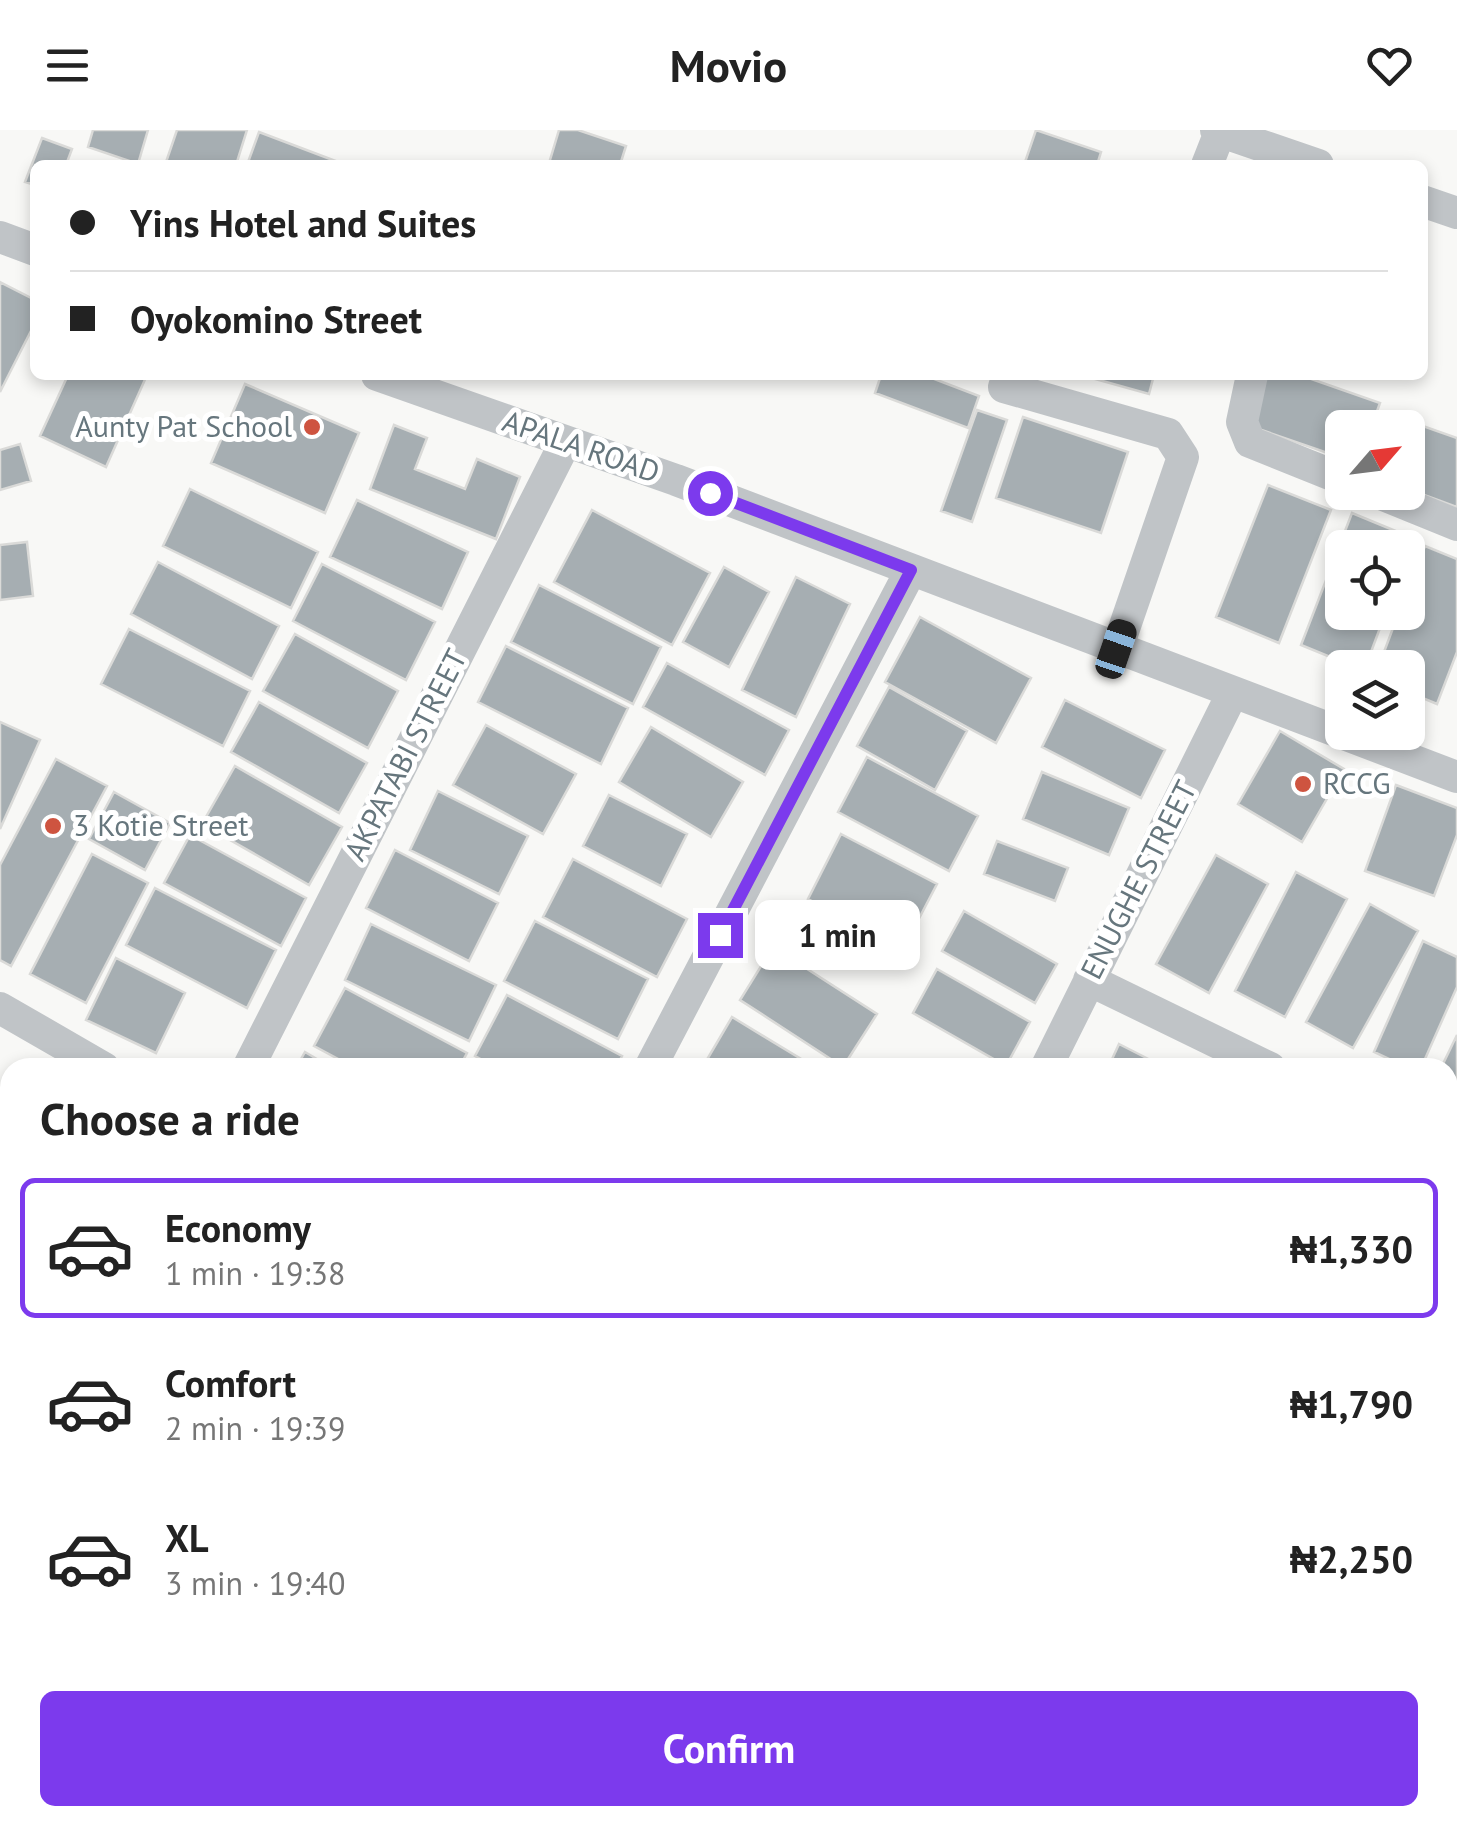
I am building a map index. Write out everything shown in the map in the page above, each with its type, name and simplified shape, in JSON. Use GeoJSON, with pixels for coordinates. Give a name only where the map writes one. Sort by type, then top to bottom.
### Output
{"type":"FeatureCollection","features":[{"type":"Feature","properties":{"kind":"street"},"geometry":{"type":"LineString","coordinates":[[1209,160],[1218,131],[1303,160]]}},
{"type":"Feature","properties":{"kind":"street"},"geometry":{"type":"LineString","coordinates":[[1428,203],[1457,213]]}},
{"type":"Feature","properties":{"kind":"street"},"geometry":{"type":"LineString","coordinates":[[0,238],[30,248]]}},
{"type":"Feature","properties":{"kind":"street","name":"APALA ROAD"},"geometry":{"type":"LineString","coordinates":[[392,380],[676,480],[1457,777]]}},
{"type":"Feature","properties":{"kind":"street"},"geometry":{"type":"LineString","coordinates":[[1006,380],[1004,387],[1168,434],[1183,458],[1116,649]]}},
{"type":"Feature","properties":{"kind":"street"},"geometry":{"type":"LineString","coordinates":[[1251,380],[1242,422],[1250,442],[1325,472]]}},
{"type":"Feature","properties":{"kind":"street","name":"AKPATABI STREET"},"geometry":{"type":"LineString","coordinates":[[253,1058],[565,443]]}},
{"type":"Feature","properties":{"kind":"street"},"geometry":{"type":"LineString","coordinates":[[1420,510],[1457,525]]}},
{"type":"Feature","properties":{"kind":"street"},"geometry":{"type":"LineString","coordinates":[[655,1058],[911,570]]}},
{"type":"Feature","properties":{"kind":"street","name":"ENUGHE STREET"},"geometry":{"type":"LineString","coordinates":[[1051,1058],[1232,694]]}},
{"type":"Feature","properties":{"kind":"street"},"geometry":{"type":"LineString","coordinates":[[1089,980],[1249,1058]]}},
{"type":"Feature","properties":{"kind":"street"},"geometry":{"type":"LineString","coordinates":[[0,1008],[87,1058]]}},
{"type":"Feature","properties":{"kind":"building"},"geometry":{"type":"Polygon","coordinates":[[[93,130],[148,130],[139,160],[126,160],[88,147],[93,130]]]}},
{"type":"Feature","properties":{"kind":"building"},"geometry":{"type":"Polygon","coordinates":[[[177,130],[247,130],[238,160],[167,160],[177,130]]]}},
{"type":"Feature","properties":{"kind":"building"},"geometry":{"type":"Polygon","coordinates":[[[559,130],[578,130],[626,146],[622,160],[550,160],[559,130]]]}},
{"type":"Feature","properties":{"kind":"building"},"geometry":{"type":"Polygon","coordinates":[[[1036,130],[1101,152],[1099,160],[1026,160],[1036,130]]]}},
{"type":"Feature","properties":{"kind":"building"},"geometry":{"type":"Polygon","coordinates":[[[259,132],[333,160],[249,160],[259,132]]]}},
{"type":"Feature","properties":{"kind":"building"},"geometry":{"type":"Polygon","coordinates":[[[42,138],[72,149],[68,160],[34,160],[42,138]]]}},
{"type":"Feature","properties":{"kind":"building"},"geometry":{"type":"Polygon","coordinates":[[[0,282],[30,297],[30,333],[0,392],[0,282]]]}},
{"type":"Feature","properties":{"kind":"building"},"geometry":{"type":"Polygon","coordinates":[[[66,380],[145,380],[106,467],[40,436],[66,380]]]}},
{"type":"Feature","properties":{"kind":"building"},"geometry":{"type":"Polygon","coordinates":[[[879,380],[937,380],[979,396],[968,428],[875,393],[879,380]]]}},
{"type":"Feature","properties":{"kind":"building"},"geometry":{"type":"Polygon","coordinates":[[[1099,380],[1153,380],[1149,394],[1099,380]]]}},
{"type":"Feature","properties":{"kind":"building"},"geometry":{"type":"Polygon","coordinates":[[[1263,380],[1314,380],[1380,403],[1377,410],[1325,410],[1325,452],[1247,425],[1263,380]]]}},
{"type":"Feature","properties":{"kind":"building"},"geometry":{"type":"Polygon","coordinates":[[[245,384],[359,433],[325,513],[211,463],[245,384]]]}},
{"type":"Feature","properties":{"kind":"building"},"geometry":{"type":"Polygon","coordinates":[[[977,410],[1007,420],[972,522],[941,511],[977,410]]]}},
{"type":"Feature","properties":{"kind":"building"},"geometry":{"type":"Polygon","coordinates":[[[1023,417],[1128,452],[1101,533],[996,498],[1023,417]]]}},
{"type":"Feature","properties":{"kind":"building"},"geometry":{"type":"Polygon","coordinates":[[[394,425],[427,438],[415,469],[465,489],[477,459],[520,477],[496,539],[370,489],[394,425]]]}},
{"type":"Feature","properties":{"kind":"building"},"geometry":{"type":"Polygon","coordinates":[[[1425,427],[1457,438],[1457,507],[1425,495],[1425,427]]]}},
{"type":"Feature","properties":{"kind":"building"},"geometry":{"type":"Polygon","coordinates":[[[20,444],[31,481],[0,490],[0,450],[20,444]]]}},
{"type":"Feature","properties":{"kind":"building"},"geometry":{"type":"Polygon","coordinates":[[[1268,485],[1331,510],[1279,643],[1216,617],[1268,485]]]}},
{"type":"Feature","properties":{"kind":"building"},"geometry":{"type":"Polygon","coordinates":[[[190,489],[318,552],[291,608],[163,546],[190,489]]]}},
{"type":"Feature","properties":{"kind":"building"},"geometry":{"type":"Polygon","coordinates":[[[357,500],[468,552],[442,609],[330,557],[357,500]]]}},
{"type":"Feature","properties":{"kind":"building"},"geometry":{"type":"Polygon","coordinates":[[[592,510],[710,573],[672,645],[554,582],[592,510]]]}},
{"type":"Feature","properties":{"kind":"building"},"geometry":{"type":"Polygon","coordinates":[[[1352,513],[1393,530],[1345,530],[1352,513]]]}},
{"type":"Feature","properties":{"kind":"building"},"geometry":{"type":"Polygon","coordinates":[[[27,542],[33,596],[0,600],[0,545],[27,542]]]}},
{"type":"Feature","properties":{"kind":"building"},"geometry":{"type":"Polygon","coordinates":[[[1425,546],[1457,559],[1457,652],[1437,704],[1425,699],[1425,650],[1385,650],[1392,630],[1425,630],[1425,546]]]}},
{"type":"Feature","properties":{"kind":"building"},"geometry":{"type":"Polygon","coordinates":[[[158,562],[279,626],[252,679],[131,614],[158,562]]]}},
{"type":"Feature","properties":{"kind":"building"},"geometry":{"type":"Polygon","coordinates":[[[322,564],[435,622],[406,680],[293,621],[322,564]]]}},
{"type":"Feature","properties":{"kind":"building"},"geometry":{"type":"Polygon","coordinates":[[[724,567],[769,592],[729,667],[683,642],[724,567]]]}},
{"type":"Feature","properties":{"kind":"building"},"geometry":{"type":"Polygon","coordinates":[[[796,577],[850,604],[796,717],[742,690],[796,577]]]}},
{"type":"Feature","properties":{"kind":"building"},"geometry":{"type":"Polygon","coordinates":[[[1325,583],[1325,630],[1379,630],[1372,650],[1325,650],[1325,655],[1301,645],[1325,583]]]}},
{"type":"Feature","properties":{"kind":"building"},"geometry":{"type":"Polygon","coordinates":[[[539,585],[661,647],[633,704],[511,642],[539,585]]]}},
{"type":"Feature","properties":{"kind":"building"},"geometry":{"type":"Polygon","coordinates":[[[920,617],[1031,678],[996,743],[885,682],[920,617]]]}},
{"type":"Feature","properties":{"kind":"building"},"geometry":{"type":"Polygon","coordinates":[[[129,629],[250,691],[223,746],[101,684],[129,629]]]}},
{"type":"Feature","properties":{"kind":"building"},"geometry":{"type":"Polygon","coordinates":[[[295,634],[398,691],[368,748],[263,691],[295,634]]]}},
{"type":"Feature","properties":{"kind":"building"},"geometry":{"type":"Polygon","coordinates":[[[506,646],[628,708],[601,764],[478,702],[506,646]]]}},
{"type":"Feature","properties":{"kind":"building"},"geometry":{"type":"Polygon","coordinates":[[[667,663],[789,730],[765,775],[643,707],[667,663]]]}},
{"type":"Feature","properties":{"kind":"building"},"geometry":{"type":"Polygon","coordinates":[[[889,687],[967,731],[935,790],[857,746],[889,687]]]}},
{"type":"Feature","properties":{"kind":"building"},"geometry":{"type":"Polygon","coordinates":[[[1065,700],[1165,750],[1141,798],[1042,747],[1065,700]]]}},
{"type":"Feature","properties":{"kind":"building"},"geometry":{"type":"Polygon","coordinates":[[[259,702],[367,763],[339,813],[231,752],[259,702]]]}},
{"type":"Feature","properties":{"kind":"building"},"geometry":{"type":"Polygon","coordinates":[[[0,722],[40,740],[0,829],[0,722]]]}},
{"type":"Feature","properties":{"kind":"building"},"geometry":{"type":"Polygon","coordinates":[[[486,725],[576,774],[543,834],[453,785],[486,725]]]}},
{"type":"Feature","properties":{"kind":"building"},"geometry":{"type":"Polygon","coordinates":[[[651,727],[743,782],[711,837],[619,782],[651,727]]]}},
{"type":"Feature","properties":{"kind":"building"},"geometry":{"type":"Polygon","coordinates":[[[1280,731],[1344,769],[1302,842],[1238,804],[1280,731]]]}},
{"type":"Feature","properties":{"kind":"building"},"geometry":{"type":"Polygon","coordinates":[[[867,757],[978,816],[949,871],[838,812],[867,757]]]}},
{"type":"Feature","properties":{"kind":"building","name":"3 Kotie Street"},"geometry":{"type":"Polygon","coordinates":[[[56,759],[107,786],[11,966],[0,960],[0,865],[56,759]]]}},
{"type":"Feature","properties":{"kind":"building"},"geometry":{"type":"Polygon","coordinates":[[[235,766],[342,827],[309,885],[202,824],[235,766]]]}},
{"type":"Feature","properties":{"kind":"building"},"geometry":{"type":"Polygon","coordinates":[[[1042,772],[1129,808],[1109,855],[1023,819],[1042,772]]]}},
{"type":"Feature","properties":{"kind":"building"},"geometry":{"type":"Polygon","coordinates":[[[1396,785],[1457,808],[1457,835],[1434,896],[1365,871],[1396,785]]]}},
{"type":"Feature","properties":{"kind":"building"},"geometry":{"type":"Polygon","coordinates":[[[438,791],[528,836],[499,894],[410,850],[438,791]]]}},
{"type":"Feature","properties":{"kind":"building"},"geometry":{"type":"Polygon","coordinates":[[[114,792],[170,823],[145,870],[89,839],[114,792]]]}},
{"type":"Feature","properties":{"kind":"building"},"geometry":{"type":"Polygon","coordinates":[[[609,795],[687,834],[661,886],[583,846],[609,795]]]}},
{"type":"Feature","properties":{"kind":"building"},"geometry":{"type":"Polygon","coordinates":[[[841,834],[937,884],[903,949],[808,899],[841,834]]]}},
{"type":"Feature","properties":{"kind":"building"},"geometry":{"type":"Polygon","coordinates":[[[190,835],[306,898],[281,946],[164,883],[190,835]]]}},
{"type":"Feature","properties":{"kind":"building"},"geometry":{"type":"Polygon","coordinates":[[[997,841],[1068,868],[1055,901],[984,874],[997,841]]]}},
{"type":"Feature","properties":{"kind":"building"},"geometry":{"type":"Polygon","coordinates":[[[395,850],[498,903],[469,961],[366,908],[395,850]]]}},
{"type":"Feature","properties":{"kind":"building"},"geometry":{"type":"Polygon","coordinates":[[[92,854],[148,883],[86,1003],[30,974],[92,854]]]}},
{"type":"Feature","properties":{"kind":"building"},"geometry":{"type":"Polygon","coordinates":[[[1216,855],[1268,884],[1209,993],[1156,964],[1216,855]]]}},
{"type":"Feature","properties":{"kind":"building"},"geometry":{"type":"Polygon","coordinates":[[[573,859],[687,919],[657,977],[543,917],[573,859]]]}},
{"type":"Feature","properties":{"kind":"building"},"geometry":{"type":"Polygon","coordinates":[[[1296,872],[1347,899],[1285,1017],[1235,991],[1296,872]]]}},
{"type":"Feature","properties":{"kind":"building","name":"3 Kotie Street"},"geometry":{"type":"Polygon","coordinates":[[[155,888],[276,950],[247,1008],[126,945],[155,888]]]}},
{"type":"Feature","properties":{"kind":"building"},"geometry":{"type":"Polygon","coordinates":[[[1370,904],[1418,931],[1353,1048],[1306,1022],[1370,904]]]}},
{"type":"Feature","properties":{"kind":"building"},"geometry":{"type":"Polygon","coordinates":[[[964,911],[1057,964],[1035,1003],[942,951],[964,911]]]}},
{"type":"Feature","properties":{"kind":"building"},"geometry":{"type":"Polygon","coordinates":[[[535,921],[648,979],[618,1039],[504,981],[535,921]]]}},
{"type":"Feature","properties":{"kind":"building"},"geometry":{"type":"Polygon","coordinates":[[[371,924],[496,985],[469,1041],[345,980],[371,924]]]}},
{"type":"Feature","properties":{"kind":"building"},"geometry":{"type":"Polygon","coordinates":[[[1423,941],[1457,957],[1457,987],[1425,1058],[1387,1058],[1374,1052],[1423,941]]]}},
{"type":"Feature","properties":{"kind":"building"},"geometry":{"type":"Polygon","coordinates":[[[773,947],[877,1014],[849,1058],[829,1058],[740,1000],[773,947]]]}},
{"type":"Feature","properties":{"kind":"building"},"geometry":{"type":"Polygon","coordinates":[[[116,958],[185,993],[156,1053],[86,1020],[116,958]]]}},
{"type":"Feature","properties":{"kind":"building"},"geometry":{"type":"Polygon","coordinates":[[[937,969],[1030,1022],[1010,1058],[992,1058],[913,1013],[937,969]]]}},
{"type":"Feature","properties":{"kind":"building"},"geometry":{"type":"Polygon","coordinates":[[[345,988],[467,1053],[464,1058],[336,1058],[314,1046],[345,988]]]}},
{"type":"Feature","properties":{"kind":"building"},"geometry":{"type":"Polygon","coordinates":[[[507,995],[622,1056],[479,1058],[475,1056],[507,995]]]}},
{"type":"Feature","properties":{"kind":"building"},"geometry":{"type":"Polygon","coordinates":[[[732,1017],[800,1058],[708,1058],[732,1017]]]}},
{"type":"Feature","properties":{"kind":"building"},"geometry":{"type":"Polygon","coordinates":[[[1457,1035],[1457,1058],[1446,1058],[1457,1035]]]}},
{"type":"Feature","properties":{"kind":"building"},"geometry":{"type":"Polygon","coordinates":[[[1119,1044],[1146,1058],[1113,1058],[1119,1044]]]}},
{"type":"Feature","properties":{"kind":"place","name":"Aunty Pat School"},"geometry":{"type":"Point","coordinates":[312,427]}},
{"type":"Feature","properties":{"kind":"place","name":"RCCG"},"geometry":{"type":"Point","coordinates":[1303,784]}},
{"type":"Feature","properties":{"kind":"place","name":"3 Kotie Street"},"geometry":{"type":"Point","coordinates":[53,826]}},
{"type":"Feature","properties":{"kind":"route"},"geometry":{"type":"LineString","coordinates":[[710,493],[911,570],[720,935]]}}]}
